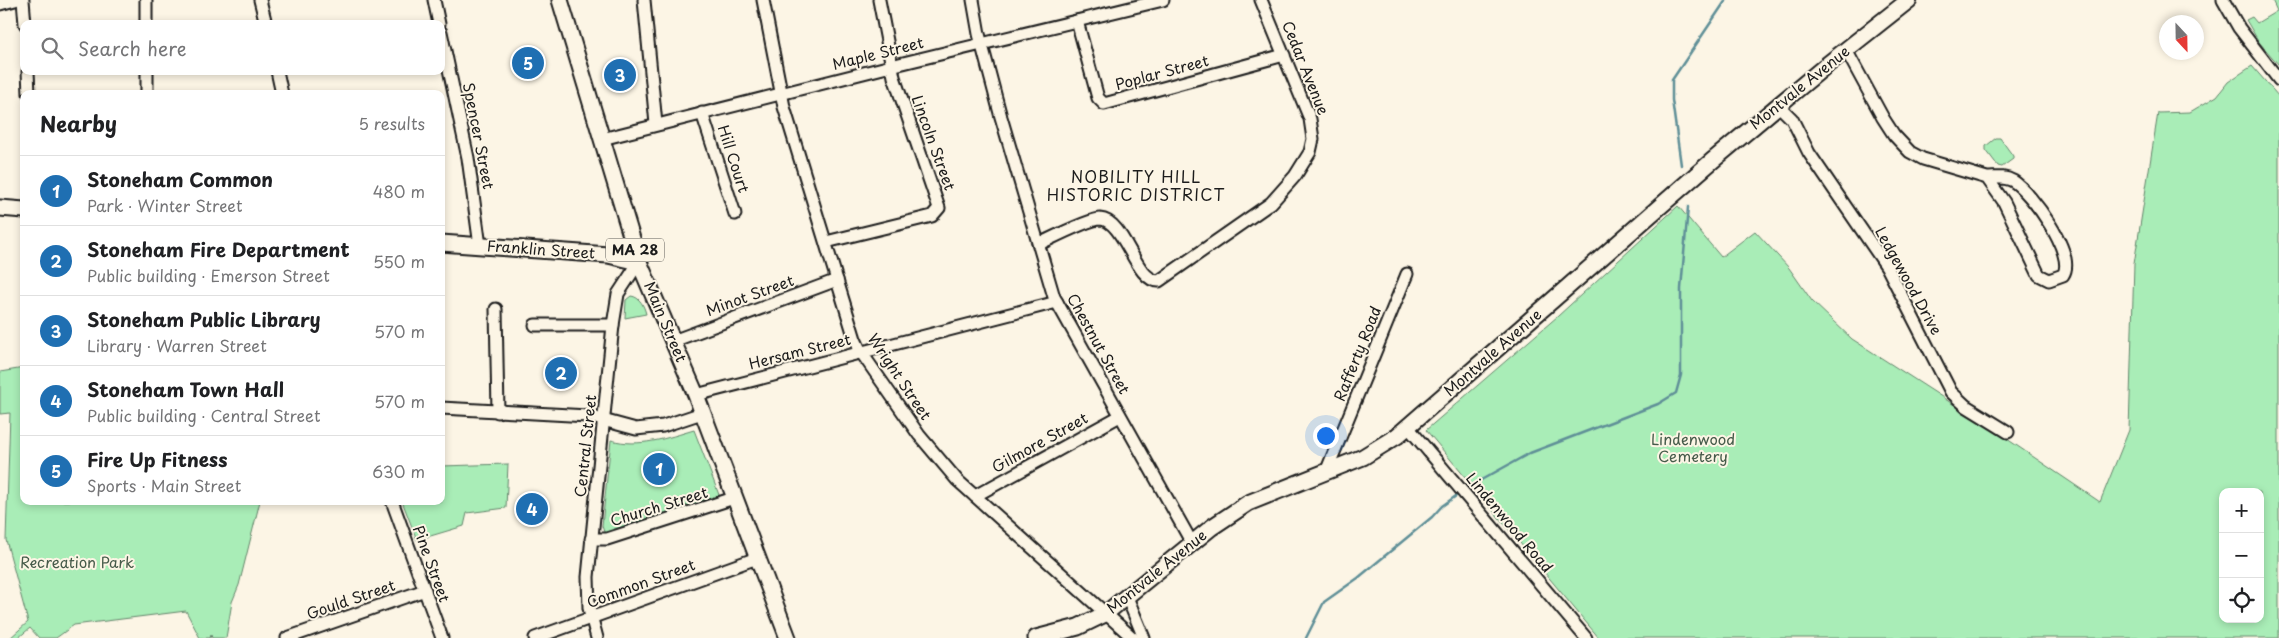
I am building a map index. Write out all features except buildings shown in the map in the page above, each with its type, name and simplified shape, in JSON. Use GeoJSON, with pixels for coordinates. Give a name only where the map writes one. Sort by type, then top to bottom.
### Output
{"type":"FeatureCollection","features":[{"type":"Feature","properties":{"kind":"main road","name":"Main Street"},"geometry":{"type":"LineString","coordinates":[[560,0],[639,262],[696,395],[784,636]]}},
{"type":"Feature","properties":{"kind":"main road","name":"Montvale Avenue"},"geometry":{"type":"LineString","coordinates":[[1036,638],[1078,627],[1105,614],[1212,527],[1254,500],[1374,452],[1408,427],[1672,195],[1778,105],[1909,0]]}},
{"type":"Feature","properties":{"kind":"main road"},"geometry":{"type":"LineString","coordinates":[[0,208],[20,210]]}},
{"type":"Feature","properties":{"kind":"main road","name":"Franklin Street"},"geometry":{"type":"LineString","coordinates":[[445,243],[608,255],[639,262]]}},
{"type":"Feature","properties":{"kind":"street"},"geometry":{"type":"LineString","coordinates":[[0,4],[15,0]]}},
{"type":"Feature","properties":{"kind":"street"},"geometry":{"type":"LineString","coordinates":[[24,0],[25,20]]}},
{"type":"Feature","properties":{"kind":"street"},"geometry":{"type":"LineString","coordinates":[[146,0],[146,20]]}},
{"type":"Feature","properties":{"kind":"street"},"geometry":{"type":"LineString","coordinates":[[260,0],[265,20]]}},
{"type":"Feature","properties":{"kind":"street"},"geometry":{"type":"LineString","coordinates":[[434,0],[438,20]]}},
{"type":"Feature","properties":{"kind":"street"},"geometry":{"type":"LineString","coordinates":[[644,0],[656,124]]}},
{"type":"Feature","properties":{"kind":"street","name":"Wright Street"},"geometry":{"type":"LineString","coordinates":[[763,0],[780,94],[855,339],[861,352],[919,435],[953,475],[1133,638]]}},
{"type":"Feature","properties":{"kind":"street","name":"Lincoln Street"},"geometry":{"type":"LineString","coordinates":[[826,242],[932,216],[938,210],[939,203],[891,66],[879,0]]}},
{"type":"Feature","properties":{"kind":"street","name":"Chestnut Street"},"geometry":{"type":"LineString","coordinates":[[973,0],[1001,117],[1057,302],[1192,543]]}},
{"type":"Feature","properties":{"kind":"street","name":"Maple Street"},"geometry":{"type":"LineString","coordinates":[[602,139],[656,124],[1163,0]]}},
{"type":"Feature","properties":{"kind":"street","name":"Cedar Avenue"},"geometry":{"type":"LineString","coordinates":[[1040,244],[1093,220],[1104,220],[1114,226],[1149,279],[1159,282],[1262,211],[1281,193],[1308,157],[1313,144],[1310,119],[1261,0]]}},
{"type":"Feature","properties":{"kind":"street"},"geometry":{"type":"LineString","coordinates":[[2223,0],[2238,28],[2279,80]]}},
{"type":"Feature","properties":{"kind":"street","name":"Poplar Street"},"geometry":{"type":"LineString","coordinates":[[1077,21],[1098,98],[1104,104],[1284,55]]}},
{"type":"Feature","properties":{"kind":"street","name":"Spencer Street"},"geometry":{"type":"LineString","coordinates":[[445,50],[466,147],[480,246]]}},
{"type":"Feature","properties":{"kind":"street"},"geometry":{"type":"LineString","coordinates":[[1846,50],[1883,118],[1894,135],[1910,152],[1986,178],[2005,177],[2030,195],[2043,212],[2063,253],[2066,267],[2063,275],[2048,280],[2039,275],[2004,202],[1986,178]]}},
{"type":"Feature","properties":{"kind":"street"},"geometry":{"type":"LineString","coordinates":[[28,75],[29,90]]}},
{"type":"Feature","properties":{"kind":"street"},"geometry":{"type":"LineString","coordinates":[[147,75],[148,90]]}},
{"type":"Feature","properties":{"kind":"street"},"geometry":{"type":"LineString","coordinates":[[278,75],[281,90]]}},
{"type":"Feature","properties":{"kind":"street","name":"Ledgewood Drive"},"geometry":{"type":"LineString","coordinates":[[1778,105],[1792,119],[1808,153],[1887,267],[1951,392],[1966,406],[2008,432]]}},
{"type":"Feature","properties":{"kind":"street","name":"Hill Court"},"geometry":{"type":"LineString","coordinates":[[702,113],[735,214]]}},
{"type":"Feature","properties":{"kind":"street","name":"Central Street"},"geometry":{"type":"LineString","coordinates":[[598,638],[591,618],[587,587],[613,325],[618,294],[639,262]]}},
{"type":"Feature","properties":{"kind":"street","name":"Rafferty Road"},"geometry":{"type":"LineString","coordinates":[[1326,472],[1407,274]]}},
{"type":"Feature","properties":{"kind":"street","name":"Minot Street"},"geometry":{"type":"LineString","coordinates":[[673,341],[837,280]]}},
{"type":"Feature","properties":{"kind":"street","name":"Hersam Street"},"geometry":{"type":"LineString","coordinates":[[696,395],[1057,302]]}},
{"type":"Feature","properties":{"kind":"street"},"geometry":{"type":"LineString","coordinates":[[496,309],[498,412]]}},
{"type":"Feature","properties":{"kind":"street"},"geometry":{"type":"LineString","coordinates":[[535,326],[613,325]]}},
{"type":"Feature","properties":{"kind":"street"},"geometry":{"type":"LineString","coordinates":[[445,408],[588,416],[628,428],[663,426],[702,413]]}},
{"type":"Feature","properties":{"kind":"street","name":"Gilmore Street"},"geometry":{"type":"LineString","coordinates":[[975,496],[1120,416]]}},
{"type":"Feature","properties":{"kind":"street","name":"Lindenwood Road"},"geometry":{"type":"LineString","coordinates":[[1408,427],[1586,638]]}},
{"type":"Feature","properties":{"kind":"street","name":"Church Street"},"geometry":{"type":"LineString","coordinates":[[591,539],[607,539],[734,498]]}},
{"type":"Feature","properties":{"kind":"street","name":"Pine Street"},"geometry":{"type":"LineString","coordinates":[[393,505],[442,638]]}},
{"type":"Feature","properties":{"kind":"street","name":"Common Street"},"geometry":{"type":"LineString","coordinates":[[535,638],[757,558]]}},
{"type":"Feature","properties":{"kind":"street","name":"Gould Street"},"geometry":{"type":"LineString","coordinates":[[287,638],[425,590]]}},
{"type":"Feature","properties":{"kind":"street"},"geometry":{"type":"LineString","coordinates":[[1127,597],[1144,638]]}},
{"type":"Feature","properties":{"kind":"green space"},"geometry":{"type":"Polygon","coordinates":[[[2272,0],[2279,0],[2279,65],[2259,42],[2246,20],[2252,17],[2257,23],[2277,11],[2272,0]]]}},
{"type":"Feature","properties":{"kind":"green space","name":"Lindenwood Cemetery"},"geometry":{"type":"Polygon","coordinates":[[[2252,66],[2279,97],[2279,638],[1599,638],[1426,430],[1558,316],[1678,206],[1721,257],[1755,231],[1789,268],[1812,301],[1852,339],[2007,439],[2100,502],[2129,430],[2134,264],[2158,113],[2190,112],[2217,96],[2228,82],[2252,66]]]}},
{"type":"Feature","properties":{"kind":"green space"},"geometry":{"type":"Polygon","coordinates":[[[1996,138],[2000,138],[2013,156],[2013,159],[2002,167],[1998,166],[1986,150],[1986,146],[1996,138]]]}},
{"type":"Feature","properties":{"kind":"green space"},"geometry":{"type":"Polygon","coordinates":[[[631,296],[639,300],[646,314],[625,318],[626,300],[631,296]]]}},
{"type":"Feature","properties":{"kind":"green space","name":"Recreation Park"},"geometry":{"type":"Polygon","coordinates":[[[20,369],[20,505],[259,505],[239,585],[232,602],[226,638],[212,638],[211,635],[210,638],[200,638],[186,611],[74,625],[56,638],[39,638],[30,628],[18,638],[10,638],[28,622],[6,540],[10,413],[0,414],[0,372],[20,369]]]}},
{"type":"Feature","properties":{"kind":"green space"},"geometry":{"type":"Polygon","coordinates":[[[694,430],[721,500],[605,535],[602,526],[611,440],[632,443],[642,442],[663,439],[694,430]]]}},
{"type":"Feature","properties":{"kind":"green space"},"geometry":{"type":"Polygon","coordinates":[[[508,464],[506,508],[467,513],[464,526],[417,540],[404,505],[445,505],[445,466],[508,464]]]}},
{"type":"Feature","properties":{"kind":"waterway"},"geometry":{"type":"LineString","coordinates":[[1681,165],[1672,100],[1672,80],[1726,0]]}},
{"type":"Feature","properties":{"kind":"waterway"},"geometry":{"type":"LineString","coordinates":[[1472,485],[1530,453],[1658,404],[1676,393],[1681,375],[1681,289],[1688,207]]}},
{"type":"Feature","properties":{"kind":"waterway"},"geometry":{"type":"LineString","coordinates":[[1306,638],[1324,602],[1358,578],[1456,496]]}},
{"type":"Feature","properties":{"kind":"place","name":"Fire Up Fitness"},"geometry":{"type":"Point","coordinates":[528,63]}},
{"type":"Feature","properties":{"kind":"place","name":"Stoneham Public Library"},"geometry":{"type":"Point","coordinates":[620,75]}},
{"type":"Feature","properties":{"kind":"place","name":"Stoneham Fire Department"},"geometry":{"type":"Point","coordinates":[561,373]}},
{"type":"Feature","properties":{"kind":"place","name":"Stoneham Common"},"geometry":{"type":"Point","coordinates":[659,469]}},
{"type":"Feature","properties":{"kind":"place","name":"Stoneham Town Hall"},"geometry":{"type":"Point","coordinates":[532,509]}},
{"type":"Feature","properties":{"kind":"district","name":"NOBILITY HILL HISTORIC DISTRICT"},"geometry":{"type":"Point","coordinates":[1136,186]}}]}
